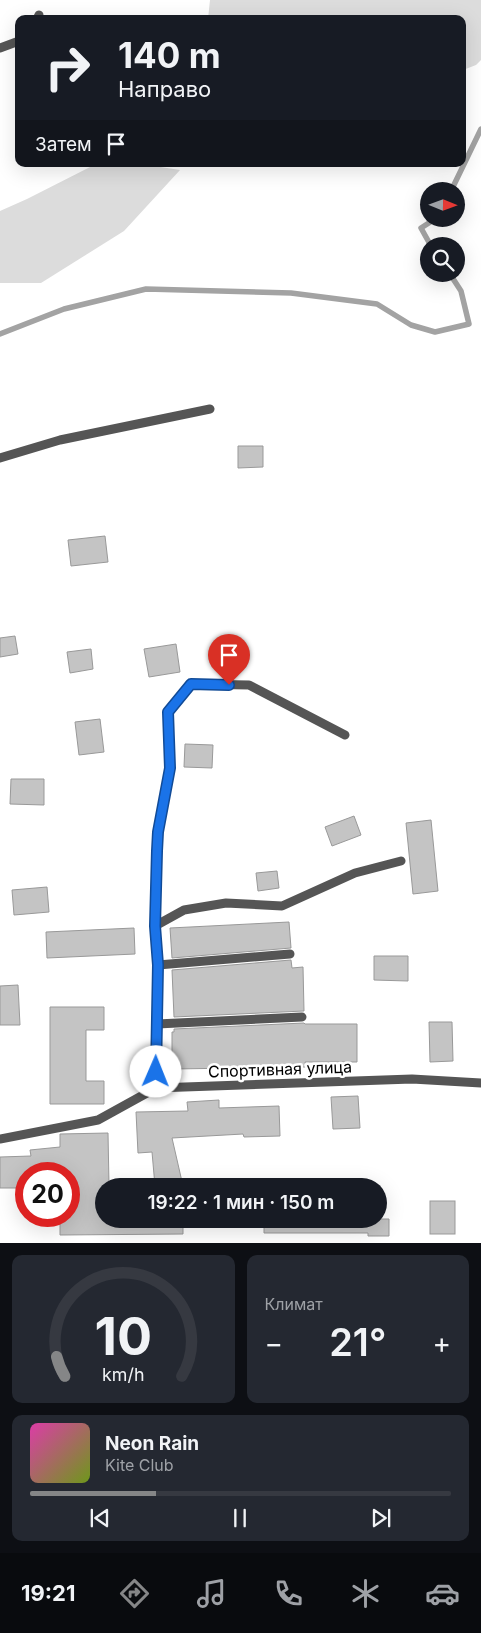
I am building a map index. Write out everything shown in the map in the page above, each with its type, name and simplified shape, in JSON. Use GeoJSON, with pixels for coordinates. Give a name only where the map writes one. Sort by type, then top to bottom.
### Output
{"type":"FeatureCollection","features":[{"type":"Feature","properties":{"kind":"lane"},"geometry":{"type":"LineString","coordinates":[[0,48],[15,42]]}},
{"type":"Feature","properties":{"kind":"lane"},"geometry":{"type":"LineString","coordinates":[[0,458],[60,440],[210,409]]}},
{"type":"Feature","properties":{"kind":"lane"},"geometry":{"type":"LineString","coordinates":[[156,1088],[158,965],[155,926],[158,832],[170,768],[168,712],[191,684],[248,685],[345,735]]}},
{"type":"Feature","properties":{"kind":"lane"},"geometry":{"type":"LineString","coordinates":[[155,926],[184,910],[226,903],[282,906],[355,873],[401,861]]}},
{"type":"Feature","properties":{"kind":"lane"},"geometry":{"type":"LineString","coordinates":[[158,965],[290,954]]}},
{"type":"Feature","properties":{"kind":"lane"},"geometry":{"type":"LineString","coordinates":[[157,1024],[302,1017]]}},
{"type":"Feature","properties":{"kind":"lane","name":"Спортивная улица"},"geometry":{"type":"LineString","coordinates":[[0,1139],[98,1120],[156,1088],[412,1079],[481,1083]]}},
{"type":"Feature","properties":{"kind":"shaded area"},"geometry":{"type":"Polygon","coordinates":[[[210,0],[481,0],[481,60],[476,65],[466,69],[466,15],[208,15],[210,0]]]}},
{"type":"Feature","properties":{"kind":"shaded area"},"geometry":{"type":"Polygon","coordinates":[[[90,167],[160,167],[180,170],[124,231],[41,283],[0,283],[0,211],[90,167]]]}},
{"type":"Feature","properties":{"kind":"building"},"geometry":{"type":"Polygon","coordinates":[[[238,446],[263,446],[263,467],[238,468],[238,446]]]}},
{"type":"Feature","properties":{"kind":"building"},"geometry":{"type":"Polygon","coordinates":[[[105,536],[108,562],[71,566],[68,540],[105,536]]]}},
{"type":"Feature","properties":{"kind":"building"},"geometry":{"type":"Polygon","coordinates":[[[15,636],[18,654],[0,657],[0,638],[15,636]]]}},
{"type":"Feature","properties":{"kind":"building"},"geometry":{"type":"Polygon","coordinates":[[[176,644],[180,672],[149,677],[144,649],[176,644]]]}},
{"type":"Feature","properties":{"kind":"building"},"geometry":{"type":"Polygon","coordinates":[[[91,649],[93,669],[70,673],[67,652],[91,649]]]}},
{"type":"Feature","properties":{"kind":"building"},"geometry":{"type":"Polygon","coordinates":[[[100,719],[104,752],[79,755],[75,722],[100,719]]]}},
{"type":"Feature","properties":{"kind":"building"},"geometry":{"type":"Polygon","coordinates":[[[185,744],[213,745],[212,768],[184,767],[185,744]]]}},
{"type":"Feature","properties":{"kind":"building"},"geometry":{"type":"Polygon","coordinates":[[[11,779],[44,779],[44,805],[10,804],[11,779]]]}},
{"type":"Feature","properties":{"kind":"building"},"geometry":{"type":"Polygon","coordinates":[[[354,816],[361,835],[332,846],[325,827],[354,816]]]}},
{"type":"Feature","properties":{"kind":"building"},"geometry":{"type":"Polygon","coordinates":[[[431,820],[438,891],[413,894],[406,823],[431,820]]]}},
{"type":"Feature","properties":{"kind":"building"},"geometry":{"type":"Polygon","coordinates":[[[277,871],[279,888],[258,891],[256,873],[277,871]]]}},
{"type":"Feature","properties":{"kind":"building"},"geometry":{"type":"Polygon","coordinates":[[[47,887],[49,912],[14,915],[12,890],[47,887]]]}},
{"type":"Feature","properties":{"kind":"building"},"geometry":{"type":"Polygon","coordinates":[[[289,922],[291,948],[172,958],[170,928],[289,922]]]}},
{"type":"Feature","properties":{"kind":"building"},"geometry":{"type":"Polygon","coordinates":[[[134,928],[135,954],[47,958],[46,932],[134,928]]]}},
{"type":"Feature","properties":{"kind":"building"},"geometry":{"type":"Polygon","coordinates":[[[374,956],[408,956],[408,981],[374,980],[374,956]]]}},
{"type":"Feature","properties":{"kind":"building"},"geometry":{"type":"Polygon","coordinates":[[[291,960],[292,968],[303,967],[304,1011],[174,1017],[172,970],[291,960]]]}},
{"type":"Feature","properties":{"kind":"building"},"geometry":{"type":"Polygon","coordinates":[[[18,985],[20,1025],[0,1025],[0,986],[18,985]]]}},
{"type":"Feature","properties":{"kind":"building"},"geometry":{"type":"Polygon","coordinates":[[[50,1007],[104,1007],[104,1030],[86,1030],[86,1081],[104,1081],[104,1104],[50,1104],[50,1007]]]}},
{"type":"Feature","properties":{"kind":"building"},"geometry":{"type":"Polygon","coordinates":[[[429,1022],[452,1022],[453,1061],[430,1062],[429,1022]]]}},
{"type":"Feature","properties":{"kind":"building"},"geometry":{"type":"Polygon","coordinates":[[[304,1023],[357,1024],[357,1062],[305,1062],[306,1067],[172,1069],[172,1032],[174,1032],[174,1029],[304,1023]]]}},
{"type":"Feature","properties":{"kind":"building"},"geometry":{"type":"Polygon","coordinates":[[[358,1096],[360,1128],[333,1129],[331,1097],[358,1096]]]}},
{"type":"Feature","properties":{"kind":"building"},"geometry":{"type":"Polygon","coordinates":[[[219,1100],[219,1108],[279,1106],[280,1136],[244,1137],[243,1134],[172,1138],[181,1178],[154,1178],[152,1152],[138,1153],[136,1112],[188,1111],[187,1102],[219,1100]]]}},
{"type":"Feature","properties":{"kind":"building"},"geometry":{"type":"Polygon","coordinates":[[[108,1133],[109,1178],[95,1178],[95,1228],[183,1228],[183,1234],[60,1235],[60,1227],[80,1227],[80,1162],[15,1162],[15,1188],[0,1188],[0,1157],[31,1156],[30,1150],[60,1147],[60,1134],[108,1133]]]}},
{"type":"Feature","properties":{"kind":"building"},"geometry":{"type":"Polygon","coordinates":[[[430,1201],[455,1201],[455,1234],[430,1234],[430,1201]]]}},
{"type":"Feature","properties":{"kind":"building"},"geometry":{"type":"Polygon","coordinates":[[[387,1219],[389,1219],[389,1236],[368,1236],[368,1233],[264,1233],[264,1228],[387,1228],[387,1219]]]}},
{"type":"Feature","properties":{"kind":"waterway"},"geometry":{"type":"LineString","coordinates":[[466,160],[481,129]]}},
{"type":"Feature","properties":{"kind":"waterway"},"geometry":{"type":"LineString","coordinates":[[455,182],[463,167]]}},
{"type":"Feature","properties":{"kind":"waterway"},"geometry":{"type":"LineString","coordinates":[[421,228],[426,237]]}},
{"type":"Feature","properties":{"kind":"waterway"},"geometry":{"type":"LineString","coordinates":[[0,334],[64,309],[146,289],[291,293],[377,304],[411,325],[435,332],[469,324],[461,291],[455,282]]}},
{"type":"Feature","properties":{"kind":"route"},"geometry":{"type":"LineString","coordinates":[[156,1072],[158,965],[155,926],[157,851],[158,832],[170,768],[168,712],[191,684],[229,685]]}}]}
